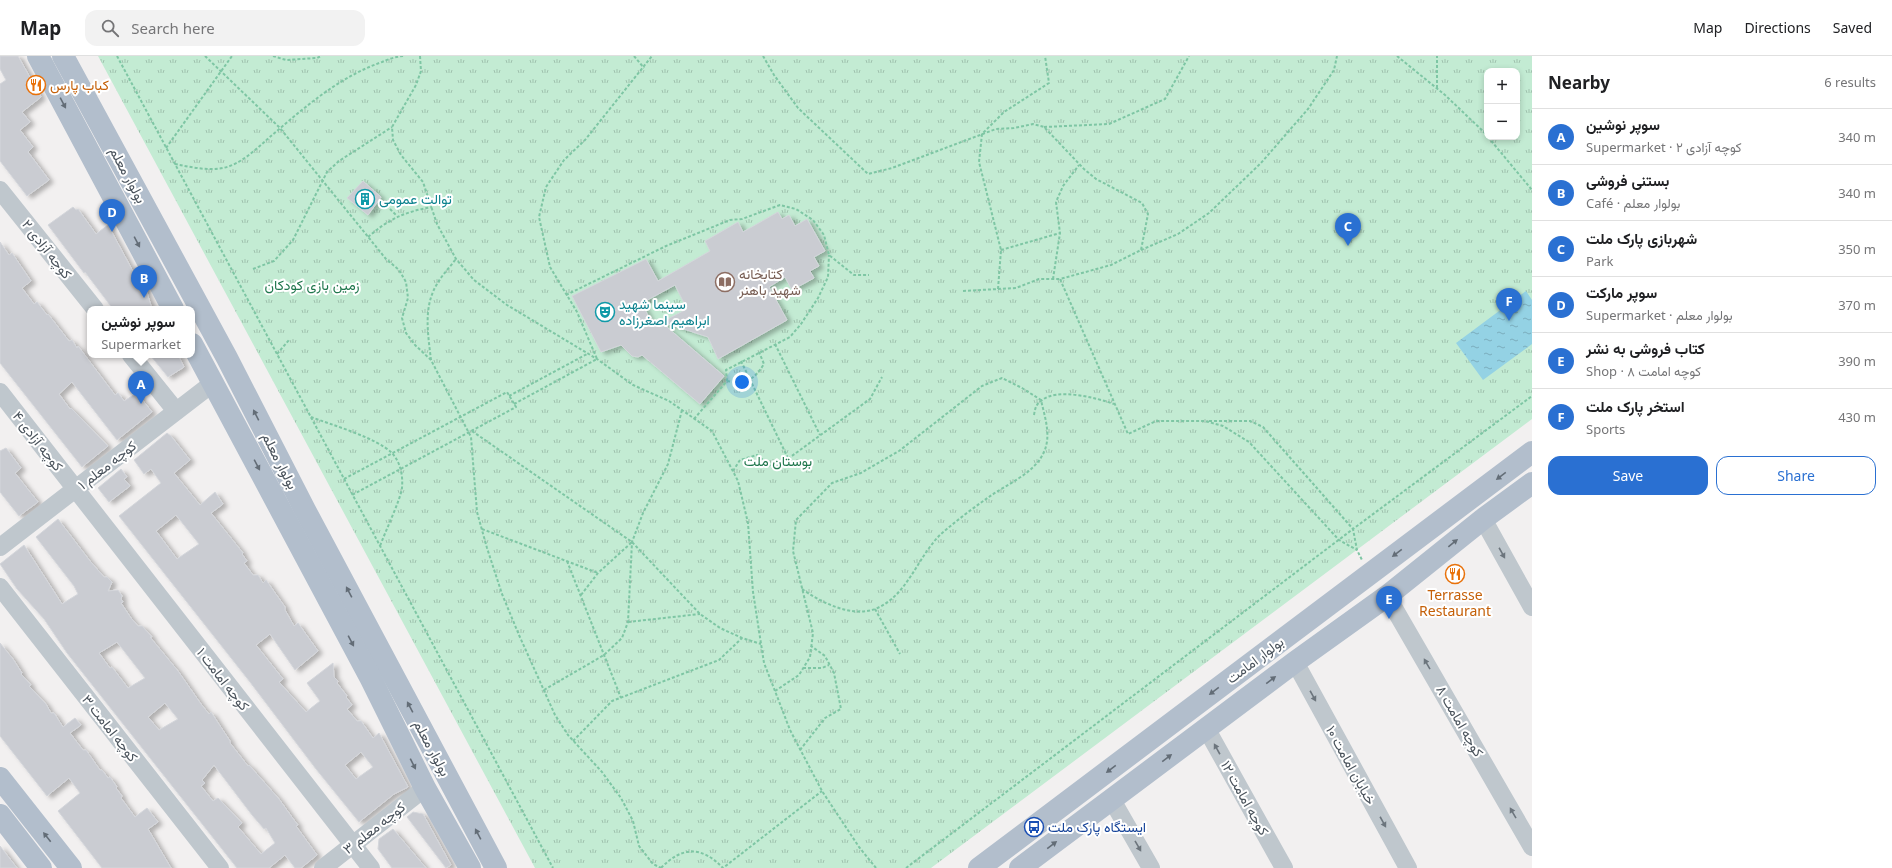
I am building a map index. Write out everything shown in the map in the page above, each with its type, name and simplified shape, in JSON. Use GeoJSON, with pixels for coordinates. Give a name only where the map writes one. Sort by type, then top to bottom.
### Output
{"type":"FeatureCollection","features":[{"type":"Feature","properties":{"kind":"main road","name":"بولوار معلم"},"geometry":{"type":"LineString","coordinates":[[38,56],[171,306]]}},
{"type":"Feature","properties":{"kind":"main road","name":"بولوار معلم"},"geometry":{"type":"LineString","coordinates":[[63,56],[227,358],[446,776],[496,868]]}},
{"type":"Feature","properties":{"kind":"main road","name":"بولوار معلم"},"geometry":{"type":"LineString","coordinates":[[195,350],[370,679],[425,788],[470,868]]}},
{"type":"Feature","properties":{"kind":"main road","name":"بولوار امامت"},"geometry":{"type":"LineString","coordinates":[[979,868],[1532,452]]}},
{"type":"Feature","properties":{"kind":"main road","name":"بولوار امامت"},"geometry":{"type":"LineString","coordinates":[[1020,868],[1294,662],[1387,596],[1483,519],[1532,483]]}},
{"type":"Feature","properties":{"kind":"main road"},"geometry":{"type":"LineString","coordinates":[[425,788],[446,776]]}},
{"type":"Feature","properties":{"kind":"main road"},"geometry":{"type":"LineString","coordinates":[[0,778],[62,865]]}},
{"type":"Feature","properties":{"kind":"main road"},"geometry":{"type":"LineString","coordinates":[[0,815],[41,868]]}},
{"type":"Feature","properties":{"kind":"street","name":"کوچه آزادی ۲"},"geometry":{"type":"LineString","coordinates":[[0,190],[93,306]]}},
{"type":"Feature","properties":{"kind":"street"},"geometry":{"type":"LineString","coordinates":[[133,358],[176,411]]}},
{"type":"Feature","properties":{"kind":"street","name":"کوچه معلم ۱"},"geometry":{"type":"LineString","coordinates":[[0,547],[213,383]]}},
{"type":"Feature","properties":{"kind":"street","name":"کوچه آزادی ۴"},"geometry":{"type":"LineString","coordinates":[[0,392],[75,489]]}},
{"type":"Feature","properties":{"kind":"street","name":"کوچه امامت ۱"},"geometry":{"type":"LineString","coordinates":[[75,489],[371,868]]}},
{"type":"Feature","properties":{"kind":"street"},"geometry":{"type":"LineString","coordinates":[[1483,519],[1532,607]]}},
{"type":"Feature","properties":{"kind":"street","name":"کوچه امامت ۳"},"geometry":{"type":"LineString","coordinates":[[0,587],[220,868]]}},
{"type":"Feature","properties":{"kind":"street","name":"کوچه امامت ۸"},"geometry":{"type":"LineString","coordinates":[[1387,596],[1532,847]]}},
{"type":"Feature","properties":{"kind":"street","name":"خیابان امامت ۱۰"},"geometry":{"type":"LineString","coordinates":[[1294,662],[1408,868]]}},
{"type":"Feature","properties":{"kind":"street","name":"کوچه امامت ۱۲"},"geometry":{"type":"LineString","coordinates":[[1206,728],[1284,868]]}},
{"type":"Feature","properties":{"kind":"street","name":"کوچه معلم ۳"},"geometry":{"type":"LineString","coordinates":[[323,868],[425,788]]}},
{"type":"Feature","properties":{"kind":"street"},"geometry":{"type":"LineString","coordinates":[[1112,800],[1151,868]]}},
{"type":"Feature","properties":{"kind":"path"},"geometry":{"type":"LineString","coordinates":[[117,56],[553,868]]}},
{"type":"Feature","properties":{"kind":"path"},"geometry":{"type":"LineString","coordinates":[[205,56],[280,128],[386,259],[399,270],[406,282],[408,298],[402,318],[406,333],[415,345],[431,360]]}},
{"type":"Feature","properties":{"kind":"path"},"geometry":{"type":"LineString","coordinates":[[166,148],[232,56]]}},
{"type":"Feature","properties":{"kind":"path"},"geometry":{"type":"LineString","coordinates":[[273,56],[286,60],[317,58],[321,56]]}},
{"type":"Feature","properties":{"kind":"path"},"geometry":{"type":"LineString","coordinates":[[175,164],[200,169],[224,168],[246,158],[316,99],[348,77],[362,69],[398,56],[405,56]]}},
{"type":"Feature","properties":{"kind":"path"},"geometry":{"type":"LineString","coordinates":[[253,269],[274,261],[293,240],[327,172],[339,161],[392,127],[416,85],[422,71],[420,56]]}},
{"type":"Feature","properties":{"kind":"path"},"geometry":{"type":"LineString","coordinates":[[634,56],[644,68]]}},
{"type":"Feature","properties":{"kind":"path"},"geometry":{"type":"LineString","coordinates":[[597,360],[576,312],[550,267],[539,217],[546,187],[564,160],[585,140],[644,68],[652,56]]}},
{"type":"Feature","properties":{"kind":"path"},"geometry":{"type":"LineString","coordinates":[[763,56],[774,75],[798,108],[868,174],[892,168],[996,129],[1014,128],[1033,124],[1044,126],[1109,124],[1166,99],[1189,56]]}},
{"type":"Feature","properties":{"kind":"path"},"geometry":{"type":"LineString","coordinates":[[998,289],[1001,250],[979,162],[982,134],[1004,112],[1049,83],[1045,56]]}},
{"type":"Feature","properties":{"kind":"path"},"geometry":{"type":"LineString","coordinates":[[963,291],[1016,288],[1039,279],[1060,279],[1111,265],[1178,234],[1209,213],[1261,164],[1308,109],[1334,70],[1337,56]]}},
{"type":"Feature","properties":{"kind":"path"},"geometry":{"type":"LineString","coordinates":[[1397,56],[1437,88],[1484,132]]}},
{"type":"Feature","properties":{"kind":"path"},"geometry":{"type":"LineString","coordinates":[[1437,88],[1438,56]]}},
{"type":"Feature","properties":{"kind":"path"},"geometry":{"type":"LineString","coordinates":[[1044,126],[1096,179],[1142,203],[1148,214],[1141,250]]}},
{"type":"Feature","properties":{"kind":"path"},"geometry":{"type":"LineString","coordinates":[[392,127],[393,140],[401,155],[423,182],[437,224],[456,259],[474,280],[507,305],[597,360],[633,385],[669,401],[694,420],[712,431],[738,481],[748,524],[753,592],[764,663],[790,730],[822,791],[859,847],[876,868]]}},
{"type":"Feature","properties":{"kind":"path"},"geometry":{"type":"LineString","coordinates":[[1491,140],[1532,190]]}},
{"type":"Feature","properties":{"kind":"path"},"geometry":{"type":"LineString","coordinates":[[1053,279],[1060,233],[1056,202],[1063,186],[1080,164]]}},
{"type":"Feature","properties":{"kind":"path"},"geometry":{"type":"LineString","coordinates":[[323,181],[329,183]]}},
{"type":"Feature","properties":{"kind":"path"},"geometry":{"type":"LineString","coordinates":[[566,295],[666,246],[730,220],[742,219],[780,205],[796,209],[813,220],[824,235],[829,255],[828,277],[818,298],[801,324],[790,337],[726,370],[727,381],[694,420]]}},
{"type":"Feature","properties":{"kind":"path"},"geometry":{"type":"LineString","coordinates":[[368,237],[397,216],[414,210],[432,207]]}},
{"type":"Feature","properties":{"kind":"path"},"geometry":{"type":"LineString","coordinates":[[390,209],[397,216]]}},
{"type":"Feature","properties":{"kind":"path"},"geometry":{"type":"LineString","coordinates":[[1001,250],[1060,233]]}},
{"type":"Feature","properties":{"kind":"path"},"geometry":{"type":"LineString","coordinates":[[829,255],[854,275],[869,275]]}},
{"type":"Feature","properties":{"kind":"path"},"geometry":{"type":"LineString","coordinates":[[456,259],[437,284],[429,305],[426,325],[431,360],[471,437],[477,512],[502,594],[555,714],[573,741],[602,772],[621,798],[633,821],[639,846],[653,864],[660,868],[671,857],[684,852],[699,852],[712,858],[723,868],[822,791]]}},
{"type":"Feature","properties":{"kind":"path"},"geometry":{"type":"LineString","coordinates":[[1060,279],[1128,434],[1156,421],[1205,421],[1250,421],[1263,427],[1353,530],[1357,550],[1339,540],[1249,442],[1223,426],[1205,421]]}},
{"type":"Feature","properties":{"kind":"path"},"geometry":{"type":"LineString","coordinates":[[276,354],[289,340]]}},
{"type":"Feature","properties":{"kind":"path"},"geometry":{"type":"LineString","coordinates":[[775,344],[820,435]]}},
{"type":"Feature","properties":{"kind":"path"},"geometry":{"type":"LineString","coordinates":[[727,381],[738,383],[750,379],[757,374],[764,364],[759,352]]}},
{"type":"Feature","properties":{"kind":"path"},"geometry":{"type":"LineString","coordinates":[[509,396],[587,354]]}},
{"type":"Feature","properties":{"kind":"path"},"geometry":{"type":"LineString","coordinates":[[514,404],[597,360]]}},
{"type":"Feature","properties":{"kind":"path"},"geometry":{"type":"LineString","coordinates":[[741,361],[788,458]]}},
{"type":"Feature","properties":{"kind":"path"},"geometry":{"type":"LineString","coordinates":[[733,472],[740,460],[757,455],[774,468],[870,399],[882,377]]}},
{"type":"Feature","properties":{"kind":"path"},"geometry":{"type":"LineString","coordinates":[[775,692],[799,675],[810,657],[813,633],[802,589],[793,552],[796,520],[832,483],[862,473],[899,451],[982,386],[1002,378],[1041,400],[1048,438],[1046,448],[1039,460],[1018,478],[988,497],[941,535],[918,562],[907,583],[891,600],[875,609],[857,611],[835,607],[802,589]]}},
{"type":"Feature","properties":{"kind":"path"},"geometry":{"type":"LineString","coordinates":[[344,479],[507,392],[516,407],[352,495]]}},
{"type":"Feature","properties":{"kind":"path"},"geometry":{"type":"LineString","coordinates":[[1034,415],[1036,406],[1041,400],[1056,395],[1087,396],[1114,404]]}},
{"type":"Feature","properties":{"kind":"path"},"geometry":{"type":"LineString","coordinates":[[906,868],[1339,540],[1532,396]]}},
{"type":"Feature","properties":{"kind":"path"},"geometry":{"type":"LineString","coordinates":[[544,690],[604,655],[622,638],[628,622],[632,542],[643,513],[668,464],[682,410]]}},
{"type":"Feature","properties":{"kind":"path"},"geometry":{"type":"LineString","coordinates":[[310,417],[378,443],[392,453],[401,468],[402,489],[380,546]]}},
{"type":"Feature","properties":{"kind":"path"},"geometry":{"type":"LineString","coordinates":[[471,431],[632,542],[700,614],[720,628],[742,638],[762,644]]}},
{"type":"Feature","properties":{"kind":"path"},"geometry":{"type":"LineString","coordinates":[[482,529],[598,573]]}},
{"type":"Feature","properties":{"kind":"path"},"geometry":{"type":"LineString","coordinates":[[580,595],[598,573],[632,542]]}},
{"type":"Feature","properties":{"kind":"path"},"geometry":{"type":"LineString","coordinates":[[567,561],[621,698]]}},
{"type":"Feature","properties":{"kind":"path"},"geometry":{"type":"LineString","coordinates":[[875,609],[900,654]]}},
{"type":"Feature","properties":{"kind":"path"},"geometry":{"type":"LineString","coordinates":[[628,622],[700,614]]}},
{"type":"Feature","properties":{"kind":"path"},"geometry":{"type":"LineString","coordinates":[[573,741],[612,701],[719,660],[742,638]]}},
{"type":"Feature","properties":{"kind":"path"},"geometry":{"type":"LineString","coordinates":[[800,750],[825,718],[841,709],[834,673],[825,656],[811,646]]}},
{"type":"Feature","properties":{"kind":"path"},"geometry":{"type":"LineString","coordinates":[[803,668],[822,668],[830,665]]}},
{"type":"Feature","properties":{"kind":"green space","name":"بوستان ملت"},"geometry":{"type":"Polygon","coordinates":[[[98,56],[1532,56],[1532,419],[931,868],[535,868],[98,56]]]}},
{"type":"Feature","properties":{"kind":"water"},"geometry":{"type":"Polygon","coordinates":[[[1526,291],[1532,300],[1532,344],[1483,380],[1456,343],[1526,291]]]}},
{"type":"Feature","properties":{"kind":"building"},"geometry":{"type":"Polygon","coordinates":[[[0,56],[18,56],[41,97],[22,112],[30,122],[20,130],[33,147],[28,152],[49,180],[27,196],[0,161],[0,84],[6,80],[0,69],[0,56]]]}},
{"type":"Feature","properties":{"kind":"building","name":"توالت عمومی"},"geometry":{"type":"Polygon","coordinates":[[[363,181],[381,197],[368,215],[347,198],[363,181]]]}},
{"type":"Feature","properties":{"kind":"building"},"geometry":{"type":"Polygon","coordinates":[[[73,207],[76,210],[78,209],[96,234],[108,225],[142,288],[145,286],[151,306],[111,306],[48,225],[73,207]]]}},
{"type":"Feature","properties":{"kind":"building"},"geometry":{"type":"Polygon","coordinates":[[[778,212],[782,219],[789,215],[795,226],[807,219],[825,251],[814,257],[819,266],[810,271],[814,278],[792,290],[785,277],[769,287],[787,320],[718,359],[708,337],[662,322],[687,309],[675,285],[642,303],[653,326],[661,322],[724,376],[700,404],[642,355],[638,357],[632,356],[621,345],[601,352],[572,296],[646,259],[658,281],[710,251],[705,241],[738,222],[743,232],[778,212]]]}},
{"type":"Feature","properties":{"kind":"building"},"geometry":{"type":"Polygon","coordinates":[[[0,242],[9,255],[12,253],[31,281],[22,288],[34,304],[37,302],[69,341],[72,340],[77,348],[78,346],[115,395],[118,393],[124,401],[137,393],[152,412],[117,440],[72,382],[59,394],[70,409],[71,408],[108,446],[82,467],[0,363],[0,242]]]}},
{"type":"Feature","properties":{"kind":"building"},"geometry":{"type":"Polygon","coordinates":[[[152,358],[180,358],[184,367],[168,377],[152,358]]]}},
{"type":"Feature","properties":{"kind":"building"},"geometry":{"type":"Polygon","coordinates":[[[167,433],[171,436],[190,460],[174,473],[200,505],[215,492],[223,504],[211,513],[243,553],[242,554],[247,561],[244,563],[253,575],[258,575],[263,583],[266,580],[285,607],[285,610],[294,626],[298,623],[318,651],[295,670],[270,634],[256,645],[283,679],[279,682],[306,712],[320,701],[307,683],[333,663],[334,677],[338,681],[337,683],[352,705],[347,709],[357,721],[361,721],[373,738],[379,733],[408,787],[394,794],[359,822],[119,516],[161,483],[151,469],[144,474],[134,460],[167,433]],[[176,515],[156,531],[177,559],[199,544],[176,515]],[[361,752],[345,765],[356,779],[373,767],[361,752]]]}},
{"type":"Feature","properties":{"kind":"building"},"geometry":{"type":"Polygon","coordinates":[[[6,448],[21,468],[15,473],[38,502],[19,516],[0,492],[0,451],[6,448]]]}},
{"type":"Feature","properties":{"kind":"building"},"geometry":{"type":"Polygon","coordinates":[[[121,469],[127,477],[124,479],[130,486],[109,502],[98,488],[121,469]]]}},
{"type":"Feature","properties":{"kind":"building"},"geometry":{"type":"Polygon","coordinates":[[[58,519],[90,561],[104,577],[107,577],[112,582],[108,591],[118,590],[122,596],[121,599],[123,602],[121,603],[131,618],[138,626],[142,626],[152,637],[150,637],[178,671],[201,704],[209,714],[211,712],[230,743],[248,766],[249,765],[279,799],[317,855],[301,868],[295,868],[285,855],[269,868],[237,868],[67,653],[44,619],[17,589],[0,564],[24,545],[62,604],[78,594],[74,586],[36,537],[58,519]],[[117,642],[99,653],[128,688],[145,678],[117,642]],[[165,703],[148,717],[159,730],[178,719],[165,703]],[[214,765],[202,780],[205,783],[201,786],[213,801],[218,798],[242,823],[238,827],[261,854],[275,843],[266,828],[264,829],[252,815],[214,765]]]}},
{"type":"Feature","properties":{"kind":"building"},"geometry":{"type":"Polygon","coordinates":[[[0,643],[13,659],[22,673],[21,674],[31,685],[29,686],[46,704],[51,713],[54,713],[63,727],[75,718],[81,725],[70,733],[83,750],[86,750],[100,770],[102,770],[108,778],[110,777],[122,796],[121,798],[135,817],[147,808],[158,822],[148,829],[171,868],[102,868],[58,811],[80,793],[69,778],[47,796],[0,736],[0,643]]]}},
{"type":"Feature","properties":{"kind":"building"},"geometry":{"type":"Polygon","coordinates":[[[413,812],[423,814],[451,865],[446,868],[407,817],[413,812]]]}},
{"type":"Feature","properties":{"kind":"building"},"geometry":{"type":"Polygon","coordinates":[[[393,829],[426,868],[392,868],[378,849],[379,839],[393,829]]]}},
{"type":"Feature","properties":{"kind":"building"},"geometry":{"type":"Polygon","coordinates":[[[0,846],[17,868],[0,868],[0,846]]]}},
{"type":"Feature","properties":{"kind":"place","name":"کباب پارس"},"geometry":{"type":"Point","coordinates":[36,85]}},
{"type":"Feature","properties":{"kind":"place","name":"توالت عمومی"},"geometry":{"type":"Point","coordinates":[365,199]}},
{"type":"Feature","properties":{"kind":"place","name":"سوپر مارکت"},"geometry":{"type":"Point","coordinates":[112,232]}},
{"type":"Feature","properties":{"kind":"place","name":"شهربازی پارک ملت"},"geometry":{"type":"Point","coordinates":[1348,246]}},
{"type":"Feature","properties":{"kind":"place","name":"کتابخانه شهید باهنر"},"geometry":{"type":"Point","coordinates":[725,282]}},
{"type":"Feature","properties":{"kind":"place","name":"بستنی فروشی"},"geometry":{"type":"Point","coordinates":[144,298]}},
{"type":"Feature","properties":{"kind":"place","name":"سینما شهید ابراهیم اصغرزاده"},"geometry":{"type":"Point","coordinates":[605,312]}},
{"type":"Feature","properties":{"kind":"place","name":"استخر پارک ملت"},"geometry":{"type":"Point","coordinates":[1509,321]}},
{"type":"Feature","properties":{"kind":"place","name":"سوپر نوشین"},"geometry":{"type":"Point","coordinates":[141,404]}},
{"type":"Feature","properties":{"kind":"place","name":"Terrasse Restaurant"},"geometry":{"type":"Point","coordinates":[1455,574]}},
{"type":"Feature","properties":{"kind":"place","name":"کتاب فروشی به نشر"},"geometry":{"type":"Point","coordinates":[1389,619]}},
{"type":"Feature","properties":{"kind":"place","name":"ایستگاه پارک ملت"},"geometry":{"type":"Point","coordinates":[1034,827]}},
{"type":"Feature","properties":{"kind":"park label","name":"زمین بازی کودکان"},"geometry":{"type":"Point","coordinates":[312,285]}}]}
